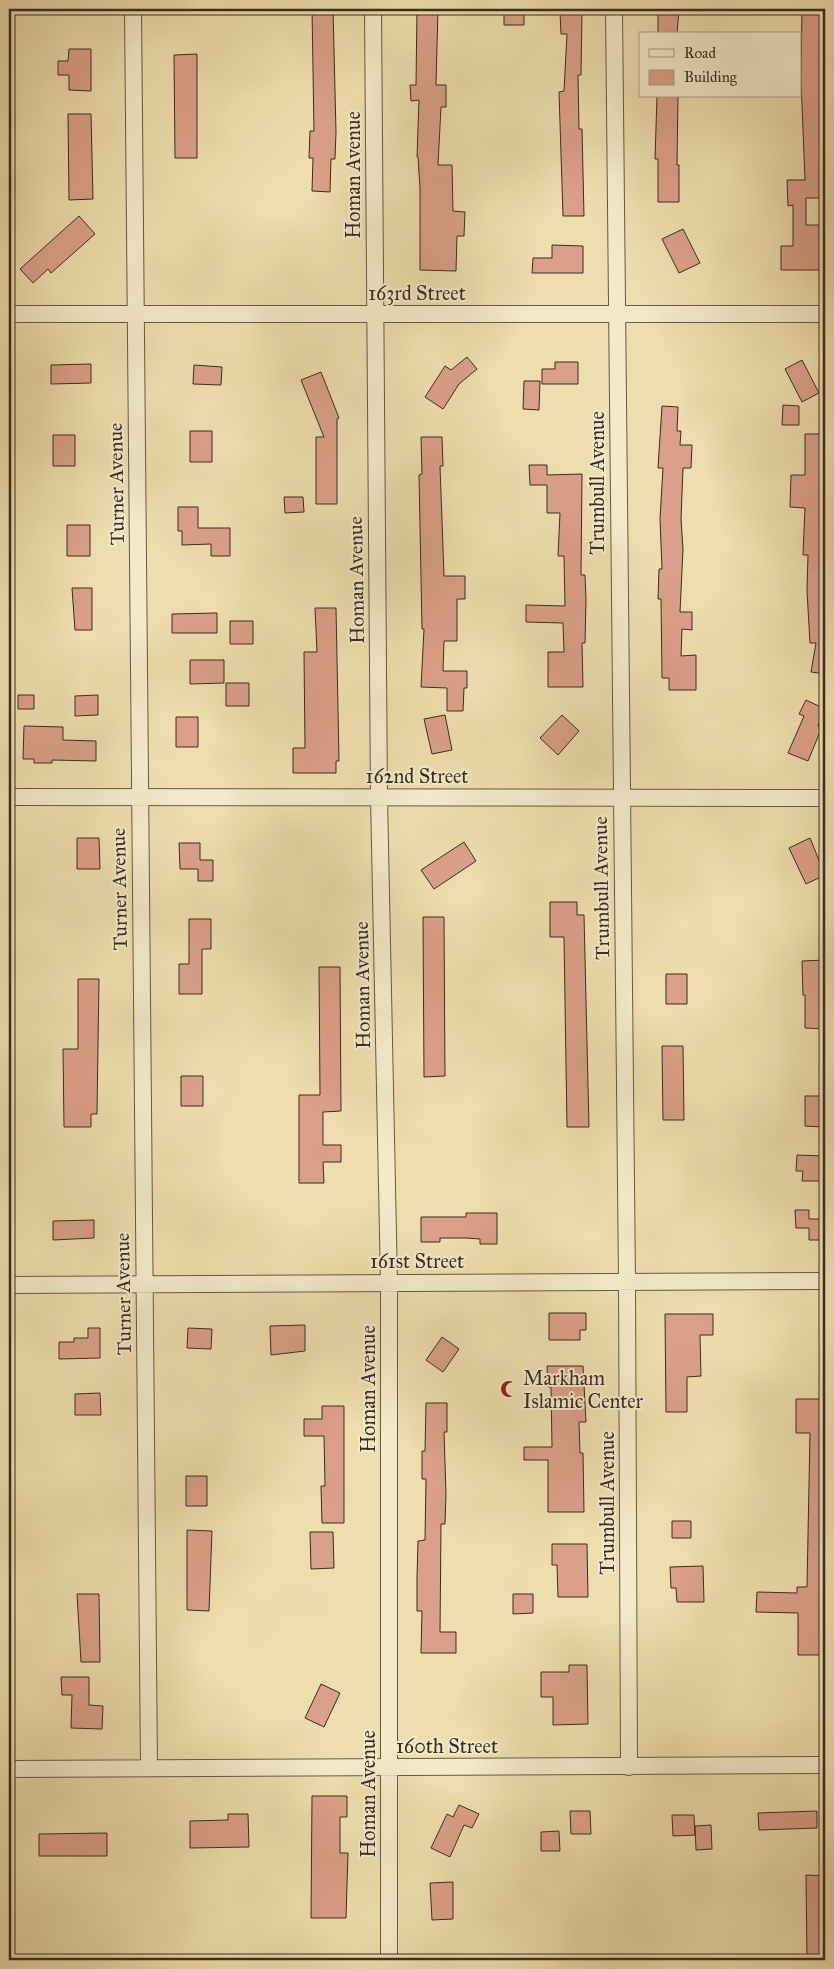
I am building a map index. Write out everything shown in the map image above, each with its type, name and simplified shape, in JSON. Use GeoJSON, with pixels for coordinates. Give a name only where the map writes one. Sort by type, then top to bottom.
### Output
{"type":"FeatureCollection","features":[{"type":"Feature","properties":{"kind":"street","name":"Turner Avenue"},"geometry":{"type":"LineString","coordinates":[[133,9],[149,1768]]}},
{"type":"Feature","properties":{"kind":"street","name":"Homan Avenue"},"geometry":{"type":"LineString","coordinates":[[373,9],[379,797],[389,1283],[390,1960]]}},
{"type":"Feature","properties":{"kind":"street","name":"Trumbull Avenue"},"geometry":{"type":"LineString","coordinates":[[614,9],[627,1281],[629,1767]]}},
{"type":"Feature","properties":{"kind":"street","name":"163rd Street"},"geometry":{"type":"LineString","coordinates":[[9,314],[825,314]]}},
{"type":"Feature","properties":{"kind":"street","name":"162nd Street"},"geometry":{"type":"LineString","coordinates":[[9,797],[825,798]]}},
{"type":"Feature","properties":{"kind":"street","name":"161st Street"},"geometry":{"type":"LineString","coordinates":[[9,1285],[825,1281]]}},
{"type":"Feature","properties":{"kind":"street","name":"160th Street"},"geometry":{"type":"LineString","coordinates":[[9,1768],[825,1765]]}},
{"type":"Feature","properties":{"kind":"building"},"geometry":{"type":"Polygon","coordinates":[[[312,9],[333,9],[336,132],[335,159],[331,159],[330,192],[312,191],[313,158],[309,158],[310,131],[314,131],[312,9]]]}},
{"type":"Feature","properties":{"kind":"building"},"geometry":{"type":"Polygon","coordinates":[[[417,9],[438,9],[436,85],[446,85],[446,107],[441,107],[438,165],[452,165],[453,211],[465,212],[464,236],[457,236],[456,271],[420,270],[420,188],[417,157],[419,100],[411,101],[410,85],[416,85],[417,9]]]}},
{"type":"Feature","properties":{"kind":"building"},"geometry":{"type":"Polygon","coordinates":[[[504,9],[524,9],[524,25],[504,25],[504,9]]]}},
{"type":"Feature","properties":{"kind":"building"},"geometry":{"type":"Polygon","coordinates":[[[658,9],[679,9],[677,32],[658,32],[658,9]]]}},
{"type":"Feature","properties":{"kind":"building"},"geometry":{"type":"Polygon","coordinates":[[[802,9],[823,9],[825,158],[820,158],[820,198],[806,198],[806,225],[821,225],[821,270],[781,270],[781,246],[793,246],[793,205],[788,206],[787,180],[805,180],[802,9]]]}},
{"type":"Feature","properties":{"kind":"building"},"geometry":{"type":"Polygon","coordinates":[[[560,12],[582,12],[581,75],[578,75],[579,129],[582,129],[584,216],[563,216],[559,92],[564,91],[567,34],[561,34],[560,12]]]}},
{"type":"Feature","properties":{"kind":"building"},"geometry":{"type":"Polygon","coordinates":[[[69,49],[91,49],[91,91],[69,90],[69,75],[58,75],[58,61],[68,61],[69,49]]]}},
{"type":"Feature","properties":{"kind":"building"},"geometry":{"type":"Polygon","coordinates":[[[197,54],[197,158],[175,158],[174,55],[197,54]]]}},
{"type":"Feature","properties":{"kind":"building"},"geometry":{"type":"Polygon","coordinates":[[[657,98],[678,98],[677,165],[679,165],[679,202],[658,202],[658,159],[655,159],[657,98]]]}},
{"type":"Feature","properties":{"kind":"building"},"geometry":{"type":"Polygon","coordinates":[[[68,114],[91,114],[93,199],[69,200],[68,114]]]}},
{"type":"Feature","properties":{"kind":"building"},"geometry":{"type":"Polygon","coordinates":[[[79,216],[95,234],[51,273],[48,269],[33,283],[20,269],[79,216]]]}},
{"type":"Feature","properties":{"kind":"building"},"geometry":{"type":"Polygon","coordinates":[[[683,229],[700,263],[679,273],[662,239],[683,229]]]}},
{"type":"Feature","properties":{"kind":"building"},"geometry":{"type":"Polygon","coordinates":[[[552,245],[583,246],[583,273],[532,273],[533,258],[552,258],[552,245]]]}},
{"type":"Feature","properties":{"kind":"building"},"geometry":{"type":"Polygon","coordinates":[[[467,357],[477,369],[459,384],[443,409],[425,397],[445,366],[451,370],[467,357]]]}},
{"type":"Feature","properties":{"kind":"building"},"geometry":{"type":"Polygon","coordinates":[[[802,360],[819,393],[802,402],[785,369],[802,360]]]}},
{"type":"Feature","properties":{"kind":"building"},"geometry":{"type":"Polygon","coordinates":[[[555,362],[578,362],[578,384],[542,384],[542,369],[555,369],[555,362]]]}},
{"type":"Feature","properties":{"kind":"building"},"geometry":{"type":"Polygon","coordinates":[[[91,364],[91,383],[51,384],[51,365],[91,364]]]}},
{"type":"Feature","properties":{"kind":"building"},"geometry":{"type":"Polygon","coordinates":[[[194,365],[222,367],[221,385],[193,384],[194,365]]]}},
{"type":"Feature","properties":{"kind":"building"},"geometry":{"type":"Polygon","coordinates":[[[321,372],[339,418],[337,419],[337,504],[316,504],[316,437],[324,437],[301,380],[321,372]]]}},
{"type":"Feature","properties":{"kind":"building"},"geometry":{"type":"Polygon","coordinates":[[[524,381],[540,381],[539,410],[523,409],[524,381]]]}},
{"type":"Feature","properties":{"kind":"building"},"geometry":{"type":"Polygon","coordinates":[[[783,405],[799,406],[799,425],[782,425],[783,405]]]}},
{"type":"Feature","properties":{"kind":"building"},"geometry":{"type":"Polygon","coordinates":[[[662,406],[678,407],[677,431],[681,431],[680,445],[692,445],[691,468],[683,468],[681,519],[683,549],[680,612],[692,612],[692,630],[682,629],[681,656],[696,655],[696,690],[669,690],[669,678],[662,678],[661,599],[658,599],[659,569],[662,569],[660,519],[663,468],[658,468],[662,406]]]}},
{"type":"Feature","properties":{"kind":"building"},"geometry":{"type":"Polygon","coordinates":[[[190,431],[212,431],[212,462],[190,462],[190,431]]]}},
{"type":"Feature","properties":{"kind":"building"},"geometry":{"type":"Polygon","coordinates":[[[805,434],[825,434],[822,524],[825,524],[825,674],[811,672],[816,643],[810,643],[807,591],[808,555],[803,555],[805,508],[790,507],[791,475],[805,475],[805,434]]]}},
{"type":"Feature","properties":{"kind":"building"},"geometry":{"type":"Polygon","coordinates":[[[53,435],[75,435],[75,466],[53,466],[53,435]]]}},
{"type":"Feature","properties":{"kind":"building"},"geometry":{"type":"Polygon","coordinates":[[[421,437],[442,437],[443,466],[440,466],[444,576],[465,576],[465,599],[457,599],[457,641],[444,641],[443,671],[467,671],[467,688],[464,688],[463,711],[447,711],[447,688],[421,687],[424,629],[422,629],[419,475],[422,474],[421,437]]]}},
{"type":"Feature","properties":{"kind":"building"},"geometry":{"type":"Polygon","coordinates":[[[529,465],[547,465],[547,475],[582,474],[581,575],[585,575],[586,600],[585,643],[582,643],[583,687],[548,687],[548,652],[564,652],[563,623],[526,622],[526,605],[565,606],[564,556],[558,556],[560,513],[547,513],[547,485],[530,485],[529,465]]]}},
{"type":"Feature","properties":{"kind":"building"},"geometry":{"type":"Polygon","coordinates":[[[284,497],[303,497],[304,512],[285,513],[284,497]]]}},
{"type":"Feature","properties":{"kind":"building"},"geometry":{"type":"Polygon","coordinates":[[[178,507],[198,507],[198,528],[230,528],[230,556],[211,556],[211,544],[182,545],[182,531],[178,531],[178,507]]]}},
{"type":"Feature","properties":{"kind":"building"},"geometry":{"type":"Polygon","coordinates":[[[67,525],[90,525],[90,556],[67,556],[67,525]]]}},
{"type":"Feature","properties":{"kind":"building"},"geometry":{"type":"Polygon","coordinates":[[[72,588],[92,588],[92,630],[75,630],[72,588]]]}},
{"type":"Feature","properties":{"kind":"building"},"geometry":{"type":"Polygon","coordinates":[[[315,608],[336,608],[339,761],[336,761],[336,773],[293,773],[293,748],[305,748],[304,652],[317,652],[315,608]]]}},
{"type":"Feature","properties":{"kind":"building"},"geometry":{"type":"Polygon","coordinates":[[[217,613],[217,633],[172,633],[172,614],[217,613]]]}},
{"type":"Feature","properties":{"kind":"building"},"geometry":{"type":"Polygon","coordinates":[[[230,621],[253,621],[253,644],[230,644],[230,621]]]}},
{"type":"Feature","properties":{"kind":"building"},"geometry":{"type":"Polygon","coordinates":[[[190,660],[224,660],[224,683],[190,684],[190,660]]]}},
{"type":"Feature","properties":{"kind":"building"},"geometry":{"type":"Polygon","coordinates":[[[226,683],[249,683],[249,706],[226,706],[226,683]]]}},
{"type":"Feature","properties":{"kind":"building"},"geometry":{"type":"Polygon","coordinates":[[[18,695],[34,695],[34,709],[18,709],[18,695]]]}},
{"type":"Feature","properties":{"kind":"building"},"geometry":{"type":"Polygon","coordinates":[[[98,695],[98,715],[75,716],[75,696],[98,695]]]}},
{"type":"Feature","properties":{"kind":"building"},"geometry":{"type":"Polygon","coordinates":[[[806,700],[825,709],[818,726],[822,727],[808,761],[788,753],[804,716],[799,714],[806,700]]]}},
{"type":"Feature","properties":{"kind":"building"},"geometry":{"type":"Polygon","coordinates":[[[445,715],[452,750],[432,754],[424,719],[445,715]]]}},
{"type":"Feature","properties":{"kind":"building"},"geometry":{"type":"Polygon","coordinates":[[[562,715],[579,731],[558,755],[540,738],[562,715]]]}},
{"type":"Feature","properties":{"kind":"building"},"geometry":{"type":"Polygon","coordinates":[[[176,717],[198,717],[198,747],[176,747],[176,717]]]}},
{"type":"Feature","properties":{"kind":"building"},"geometry":{"type":"Polygon","coordinates":[[[24,726],[63,727],[63,740],[96,741],[96,761],[52,760],[52,763],[34,763],[34,759],[23,759],[24,726]]]}},
{"type":"Feature","properties":{"kind":"building"},"geometry":{"type":"Polygon","coordinates":[[[77,838],[99,838],[100,869],[77,869],[77,838]]]}},
{"type":"Feature","properties":{"kind":"building"},"geometry":{"type":"Polygon","coordinates":[[[810,838],[825,875],[806,884],[789,848],[810,838]]]}},
{"type":"Feature","properties":{"kind":"building"},"geometry":{"type":"Polygon","coordinates":[[[464,842],[476,861],[434,889],[421,870],[464,842]]]}},
{"type":"Feature","properties":{"kind":"building"},"geometry":{"type":"Polygon","coordinates":[[[179,843],[200,843],[200,860],[213,860],[213,881],[198,881],[198,869],[180,869],[179,843]]]}},
{"type":"Feature","properties":{"kind":"building"},"geometry":{"type":"Polygon","coordinates":[[[550,902],[577,902],[577,915],[584,915],[589,1127],[567,1127],[564,937],[550,937],[550,902]]]}},
{"type":"Feature","properties":{"kind":"building"},"geometry":{"type":"Polygon","coordinates":[[[423,917],[444,917],[445,1076],[424,1077],[423,917]]]}},
{"type":"Feature","properties":{"kind":"building"},"geometry":{"type":"Polygon","coordinates":[[[189,919],[211,919],[211,949],[202,949],[202,994],[179,994],[179,964],[189,964],[189,919]]]}},
{"type":"Feature","properties":{"kind":"building"},"geometry":{"type":"Polygon","coordinates":[[[825,960],[825,1029],[805,1028],[802,961],[825,960]]]}},
{"type":"Feature","properties":{"kind":"building"},"geometry":{"type":"Polygon","coordinates":[[[319,967],[340,967],[341,1111],[323,1112],[323,1145],[341,1145],[341,1162],[323,1162],[324,1183],[299,1183],[299,1095],[320,1095],[319,967]]]}},
{"type":"Feature","properties":{"kind":"building"},"geometry":{"type":"Polygon","coordinates":[[[666,974],[687,974],[687,1004],[666,1004],[666,974]]]}},
{"type":"Feature","properties":{"kind":"building"},"geometry":{"type":"Polygon","coordinates":[[[78,979],[99,979],[97,1114],[91,1114],[91,1127],[64,1127],[63,1049],[78,1049],[78,979]]]}},
{"type":"Feature","properties":{"kind":"building"},"geometry":{"type":"Polygon","coordinates":[[[662,1046],[683,1046],[684,1120],[663,1120],[662,1046]]]}},
{"type":"Feature","properties":{"kind":"building"},"geometry":{"type":"Polygon","coordinates":[[[181,1076],[203,1076],[203,1106],[181,1106],[181,1076]]]}},
{"type":"Feature","properties":{"kind":"building"},"geometry":{"type":"Polygon","coordinates":[[[805,1096],[823,1096],[823,1127],[805,1126],[805,1096]]]}},
{"type":"Feature","properties":{"kind":"building"},"geometry":{"type":"Polygon","coordinates":[[[797,1155],[823,1156],[823,1181],[802,1181],[803,1171],[796,1171],[797,1155]]]}},
{"type":"Feature","properties":{"kind":"building"},"geometry":{"type":"Polygon","coordinates":[[[795,1210],[809,1210],[809,1219],[825,1219],[825,1240],[809,1240],[809,1228],[796,1228],[795,1210]]]}},
{"type":"Feature","properties":{"kind":"building"},"geometry":{"type":"Polygon","coordinates":[[[466,1213],[497,1213],[497,1244],[480,1244],[480,1239],[466,1238],[440,1238],[440,1242],[421,1242],[421,1217],[466,1217],[466,1213]]]}},
{"type":"Feature","properties":{"kind":"building"},"geometry":{"type":"Polygon","coordinates":[[[94,1220],[94,1238],[53,1240],[53,1221],[94,1220]]]}},
{"type":"Feature","properties":{"kind":"building"},"geometry":{"type":"Polygon","coordinates":[[[549,1313],[586,1313],[586,1330],[580,1330],[580,1340],[549,1340],[549,1313]]]}},
{"type":"Feature","properties":{"kind":"building"},"geometry":{"type":"Polygon","coordinates":[[[665,1314],[713,1314],[713,1335],[700,1335],[701,1376],[687,1377],[687,1412],[666,1412],[665,1314]]]}},
{"type":"Feature","properties":{"kind":"building"},"geometry":{"type":"Polygon","coordinates":[[[305,1325],[305,1351],[271,1355],[270,1326],[305,1325]]]}},
{"type":"Feature","properties":{"kind":"building"},"geometry":{"type":"Polygon","coordinates":[[[88,1328],[100,1328],[100,1358],[59,1359],[59,1342],[74,1342],[74,1338],[88,1338],[88,1328]]]}},
{"type":"Feature","properties":{"kind":"building"},"geometry":{"type":"Polygon","coordinates":[[[188,1328],[212,1329],[211,1349],[187,1348],[188,1328]]]}},
{"type":"Feature","properties":{"kind":"building"},"geometry":{"type":"Polygon","coordinates":[[[442,1337],[459,1349],[443,1372],[426,1360],[442,1337]]]}},
{"type":"Feature","properties":{"kind":"building"},"geometry":{"type":"Polygon","coordinates":[[[547,1366],[583,1366],[586,1422],[579,1422],[580,1453],[583,1453],[584,1512],[548,1512],[548,1460],[524,1460],[524,1447],[552,1447],[551,1387],[548,1387],[547,1366]]]}},
{"type":"Feature","properties":{"kind":"building"},"geometry":{"type":"Polygon","coordinates":[[[100,1393],[101,1415],[75,1415],[75,1394],[100,1393]]]}},
{"type":"Feature","properties":{"kind":"building"},"geometry":{"type":"Polygon","coordinates":[[[796,1399],[823,1399],[823,1411],[825,1411],[825,1609],[823,1609],[825,1655],[798,1655],[798,1613],[756,1612],[757,1592],[797,1593],[797,1587],[807,1587],[810,1433],[796,1433],[796,1399]]]}},
{"type":"Feature","properties":{"kind":"building"},"geometry":{"type":"Polygon","coordinates":[[[426,1403],[447,1403],[447,1432],[444,1432],[445,1524],[441,1524],[440,1632],[456,1632],[456,1653],[421,1653],[422,1611],[417,1611],[417,1578],[418,1541],[425,1540],[426,1479],[422,1479],[422,1451],[425,1451],[426,1403]]]}},
{"type":"Feature","properties":{"kind":"building"},"geometry":{"type":"Polygon","coordinates":[[[322,1406],[344,1406],[344,1523],[322,1523],[321,1486],[325,1486],[324,1436],[304,1436],[304,1419],[322,1419],[322,1406]]]}},
{"type":"Feature","properties":{"kind":"building"},"geometry":{"type":"Polygon","coordinates":[[[186,1476],[207,1476],[207,1506],[186,1506],[186,1476]]]}},
{"type":"Feature","properties":{"kind":"building"},"geometry":{"type":"Polygon","coordinates":[[[672,1521],[691,1521],[691,1538],[672,1538],[672,1521]]]}},
{"type":"Feature","properties":{"kind":"building"},"geometry":{"type":"Polygon","coordinates":[[[187,1530],[212,1531],[209,1611],[187,1610],[187,1530]]]}},
{"type":"Feature","properties":{"kind":"building"},"geometry":{"type":"Polygon","coordinates":[[[310,1532],[333,1532],[334,1568],[311,1569],[310,1532]]]}},
{"type":"Feature","properties":{"kind":"building"},"geometry":{"type":"Polygon","coordinates":[[[552,1544],[587,1544],[588,1597],[558,1597],[557,1565],[552,1565],[552,1544]]]}},
{"type":"Feature","properties":{"kind":"building"},"geometry":{"type":"Polygon","coordinates":[[[703,1566],[704,1602],[677,1602],[676,1588],[671,1588],[670,1567],[703,1566]]]}},
{"type":"Feature","properties":{"kind":"building"},"geometry":{"type":"Polygon","coordinates":[[[77,1594],[99,1594],[100,1662],[81,1662],[77,1594]]]}},
{"type":"Feature","properties":{"kind":"building"},"geometry":{"type":"Polygon","coordinates":[[[513,1594],[533,1594],[533,1613],[513,1614],[513,1594]]]}},
{"type":"Feature","properties":{"kind":"building"},"geometry":{"type":"Polygon","coordinates":[[[569,1665],[587,1665],[588,1724],[553,1725],[553,1697],[541,1697],[541,1672],[569,1672],[569,1665]]]}},
{"type":"Feature","properties":{"kind":"building"},"geometry":{"type":"Polygon","coordinates":[[[61,1677],[89,1677],[89,1705],[103,1706],[102,1729],[71,1728],[72,1695],[62,1695],[61,1677]]]}},
{"type":"Feature","properties":{"kind":"building"},"geometry":{"type":"Polygon","coordinates":[[[321,1684],[340,1693],[324,1727],[305,1718],[321,1684]]]}},
{"type":"Feature","properties":{"kind":"building"},"geometry":{"type":"Polygon","coordinates":[[[312,1796],[347,1796],[347,1817],[340,1817],[340,1853],[348,1853],[346,1918],[311,1918],[312,1796]]]}},
{"type":"Feature","properties":{"kind":"building"},"geometry":{"type":"Polygon","coordinates":[[[459,1805],[479,1814],[472,1828],[464,1825],[450,1857],[431,1848],[447,1814],[453,1817],[459,1805]]]}},
{"type":"Feature","properties":{"kind":"building"},"geometry":{"type":"Polygon","coordinates":[[[570,1811],[590,1811],[591,1834],[571,1834],[570,1811]]]}},
{"type":"Feature","properties":{"kind":"building"},"geometry":{"type":"Polygon","coordinates":[[[817,1811],[817,1828],[759,1830],[758,1813],[817,1811]]]}},
{"type":"Feature","properties":{"kind":"building"},"geometry":{"type":"Polygon","coordinates":[[[228,1814],[248,1814],[249,1847],[190,1848],[190,1821],[228,1820],[228,1814]]]}},
{"type":"Feature","properties":{"kind":"building"},"geometry":{"type":"Polygon","coordinates":[[[672,1815],[694,1815],[695,1835],[673,1836],[672,1815]]]}},
{"type":"Feature","properties":{"kind":"building"},"geometry":{"type":"Polygon","coordinates":[[[711,1825],[712,1849],[696,1850],[695,1826],[711,1825]]]}},
{"type":"Feature","properties":{"kind":"building"},"geometry":{"type":"Polygon","coordinates":[[[559,1831],[560,1851],[541,1851],[541,1832],[559,1831]]]}},
{"type":"Feature","properties":{"kind":"building"},"geometry":{"type":"Polygon","coordinates":[[[107,1833],[107,1856],[39,1856],[39,1834],[107,1833]]]}},
{"type":"Feature","properties":{"kind":"building"},"geometry":{"type":"Polygon","coordinates":[[[806,1875],[825,1876],[825,1960],[807,1960],[806,1875]]]}},
{"type":"Feature","properties":{"kind":"building"},"geometry":{"type":"Polygon","coordinates":[[[453,1882],[453,1919],[432,1920],[430,1883],[453,1882]]]}},
{"type":"Feature","properties":{"kind":"place","name":"Markham Islamic Center"},"geometry":{"type":"Point","coordinates":[509,1389]}}]}
